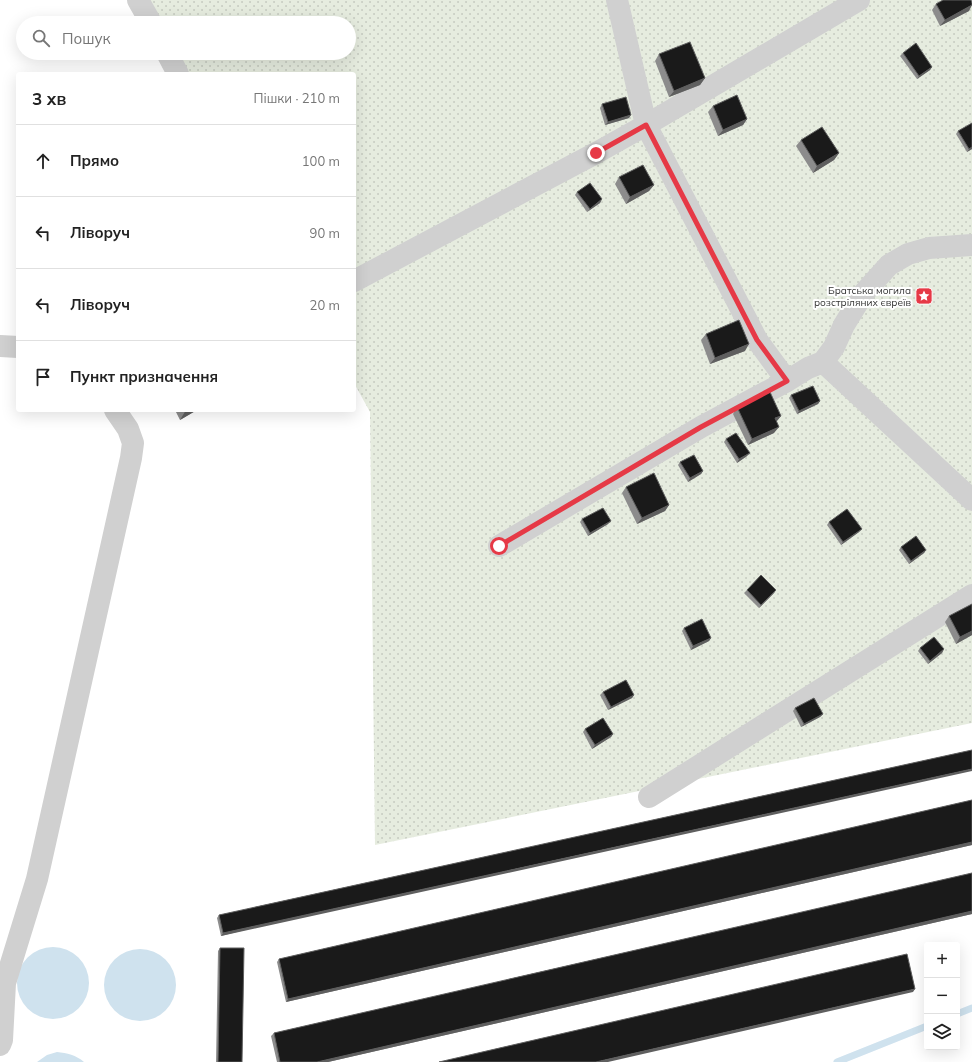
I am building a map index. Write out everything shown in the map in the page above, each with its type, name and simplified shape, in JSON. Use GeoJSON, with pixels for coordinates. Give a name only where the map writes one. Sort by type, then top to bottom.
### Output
{"type":"FeatureCollection","features":[{"type":"Feature","properties":{"kind":"lane"},"geometry":{"type":"LineString","coordinates":[[138,0],[147,16]]}},
{"type":"Feature","properties":{"kind":"lane"},"geometry":{"type":"LineString","coordinates":[[617,0],[646,125],[757,340],[787,381]]}},
{"type":"Feature","properties":{"kind":"lane"},"geometry":{"type":"LineString","coordinates":[[356,280],[596,153],[859,0]]}},
{"type":"Feature","properties":{"kind":"lane"},"geometry":{"type":"LineString","coordinates":[[171,60],[177,72]]}},
{"type":"Feature","properties":{"kind":"lane"},"geometry":{"type":"LineString","coordinates":[[499,546],[701,427],[787,381],[808,368],[823,362],[834,347],[844,325],[863,294],[889,265],[908,254],[929,248],[972,245]]}},
{"type":"Feature","properties":{"kind":"lane"},"geometry":{"type":"LineString","coordinates":[[0,346],[16,347]]}},
{"type":"Feature","properties":{"kind":"lane"},"geometry":{"type":"LineString","coordinates":[[823,362],[972,500]]}},
{"type":"Feature","properties":{"kind":"lane"},"geometry":{"type":"LineString","coordinates":[[0,1045],[2,1040],[5,983],[37,879],[131,458],[133,443],[128,429],[117,412]]}},
{"type":"Feature","properties":{"kind":"lane"},"geometry":{"type":"LineString","coordinates":[[649,797],[972,595]]}},
{"type":"Feature","properties":{"kind":"shaded area"},"geometry":{"type":"Polygon","coordinates":[[[135,0],[972,0],[972,723],[375,845],[370,412],[356,387],[356,72],[176,72],[169,60],[356,60],[356,16],[144,16],[135,0]]]}},
{"type":"Feature","properties":{"kind":"water"},"geometry":{"type":"Polygon","coordinates":[[[53,947],[73,953],[83,963],[89,983],[83,1003],[73,1013],[53,1019],[33,1013],[23,1003],[17,983],[23,963],[33,953],[53,947]]]}},
{"type":"Feature","properties":{"kind":"water"},"geometry":{"type":"Polygon","coordinates":[[[140,949],[160,955],[170,965],[176,985],[170,1005],[160,1015],[140,1021],[120,1015],[110,1005],[104,985],[110,965],[120,955],[140,949]]]}},
{"type":"Feature","properties":{"kind":"water"},"geometry":{"type":"Polygon","coordinates":[[[57,1052],[71,1055],[84,1062],[37,1062],[47,1055],[57,1052]]]}},
{"type":"Feature","properties":{"kind":"building"},"geometry":{"type":"Polygon","coordinates":[[[943,0],[971,0],[972,5],[945,20],[936,4],[943,0]]]}},
{"type":"Feature","properties":{"kind":"building"},"geometry":{"type":"Polygon","coordinates":[[[690,42],[705,78],[674,91],[659,54],[690,42]]]}},
{"type":"Feature","properties":{"kind":"building"},"geometry":{"type":"Polygon","coordinates":[[[916,43],[932,67],[919,76],[903,53],[916,43]]]}},
{"type":"Feature","properties":{"kind":"building"},"geometry":{"type":"Polygon","coordinates":[[[737,95],[747,119],[723,130],[713,106],[737,95]]]}},
{"type":"Feature","properties":{"kind":"building"},"geometry":{"type":"Polygon","coordinates":[[[626,97],[631,115],[608,122],[602,104],[626,97]]]}},
{"type":"Feature","properties":{"kind":"building"},"geometry":{"type":"Polygon","coordinates":[[[972,123],[972,147],[969,149],[958,131],[972,123]]]}},
{"type":"Feature","properties":{"kind":"building"},"geometry":{"type":"Polygon","coordinates":[[[822,127],[839,153],[817,166],[801,140],[822,127]]]}},
{"type":"Feature","properties":{"kind":"building"},"geometry":{"type":"Polygon","coordinates":[[[643,165],[654,185],[630,197],[619,177],[643,165]]]}},
{"type":"Feature","properties":{"kind":"building"},"geometry":{"type":"Polygon","coordinates":[[[590,183],[602,199],[590,209],[577,192],[590,183]]]}},
{"type":"Feature","properties":{"kind":"building"},"geometry":{"type":"Polygon","coordinates":[[[739,320],[749,344],[715,358],[706,334],[739,320]]]}},
{"type":"Feature","properties":{"kind":"building"},"geometry":{"type":"Polygon","coordinates":[[[813,386],[820,401],[799,411],[791,395],[813,386]]]}},
{"type":"Feature","properties":{"kind":"building"},"geometry":{"type":"Polygon","coordinates":[[[770,392],[781,416],[775,418],[779,427],[752,439],[737,407],[770,392]]]}},
{"type":"Feature","properties":{"kind":"building"},"geometry":{"type":"Polygon","coordinates":[[[736,433],[750,453],[739,459],[726,439],[736,433]]]}},
{"type":"Feature","properties":{"kind":"building"},"geometry":{"type":"Polygon","coordinates":[[[694,455],[703,471],[690,478],[680,462],[694,455]]]}},
{"type":"Feature","properties":{"kind":"building"},"geometry":{"type":"Polygon","coordinates":[[[654,473],[669,505],[642,518],[626,487],[654,473]]]}},
{"type":"Feature","properties":{"kind":"building"},"geometry":{"type":"Polygon","coordinates":[[[603,508],[611,521],[590,533],[582,519],[603,508]]]}},
{"type":"Feature","properties":{"kind":"building"},"geometry":{"type":"Polygon","coordinates":[[[847,509],[862,529],[843,542],[829,522],[847,509]]]}},
{"type":"Feature","properties":{"kind":"building"},"geometry":{"type":"Polygon","coordinates":[[[916,536],[926,550],[911,561],[901,547],[916,536]]]}},
{"type":"Feature","properties":{"kind":"building"},"geometry":{"type":"Polygon","coordinates":[[[761,575],[776,590],[761,605],[747,590],[761,575]]]}},
{"type":"Feature","properties":{"kind":"building"},"geometry":{"type":"Polygon","coordinates":[[[972,604],[972,631],[960,637],[949,616],[972,604]]]}},
{"type":"Feature","properties":{"kind":"building"},"geometry":{"type":"Polygon","coordinates":[[[702,619],[711,638],[693,646],[684,628],[702,619]]]}},
{"type":"Feature","properties":{"kind":"building"},"geometry":{"type":"Polygon","coordinates":[[[934,637],[944,649],[930,661],[920,648],[934,637]]]}},
{"type":"Feature","properties":{"kind":"building"},"geometry":{"type":"Polygon","coordinates":[[[626,680],[634,695],[611,707],[603,692],[626,680]]]}},
{"type":"Feature","properties":{"kind":"building"},"geometry":{"type":"Polygon","coordinates":[[[814,698],[823,714],[804,724],[795,708],[814,698]]]}},
{"type":"Feature","properties":{"kind":"building"},"geometry":{"type":"Polygon","coordinates":[[[603,718],[613,734],[595,745],[585,729],[603,718]]]}},
{"type":"Feature","properties":{"kind":"building"},"geometry":{"type":"Polygon","coordinates":[[[972,750],[972,769],[223,933],[219,915],[972,750]]]}},
{"type":"Feature","properties":{"kind":"building"},"geometry":{"type":"Polygon","coordinates":[[[972,800],[972,842],[288,999],[279,959],[972,800]]]}},
{"type":"Feature","properties":{"kind":"building"},"geometry":{"type":"Polygon","coordinates":[[[972,873],[972,911],[317,1062],[280,1062],[274,1033],[972,873]]]}},
{"type":"Feature","properties":{"kind":"building"},"geometry":{"type":"Polygon","coordinates":[[[220,948],[244,948],[242,1062],[218,1062],[220,948]]]}},
{"type":"Feature","properties":{"kind":"building"},"geometry":{"type":"Polygon","coordinates":[[[907,954],[915,989],[596,1062],[439,1062],[907,954]]]}},
{"type":"Feature","properties":{"kind":"waterway"},"geometry":{"type":"LineString","coordinates":[[960,1013],[972,1008]]}},
{"type":"Feature","properties":{"kind":"waterway"},"geometry":{"type":"LineString","coordinates":[[837,1062],[924,1027]]}},
{"type":"Feature","properties":{"kind":"place","name":"Братська могила розстріляних євреїв"},"geometry":{"type":"Point","coordinates":[924,296]}},
{"type":"Feature","properties":{"kind":"route"},"geometry":{"type":"LineString","coordinates":[[499,546],[701,427],[787,381],[757,340],[646,125],[596,153]]}}]}
